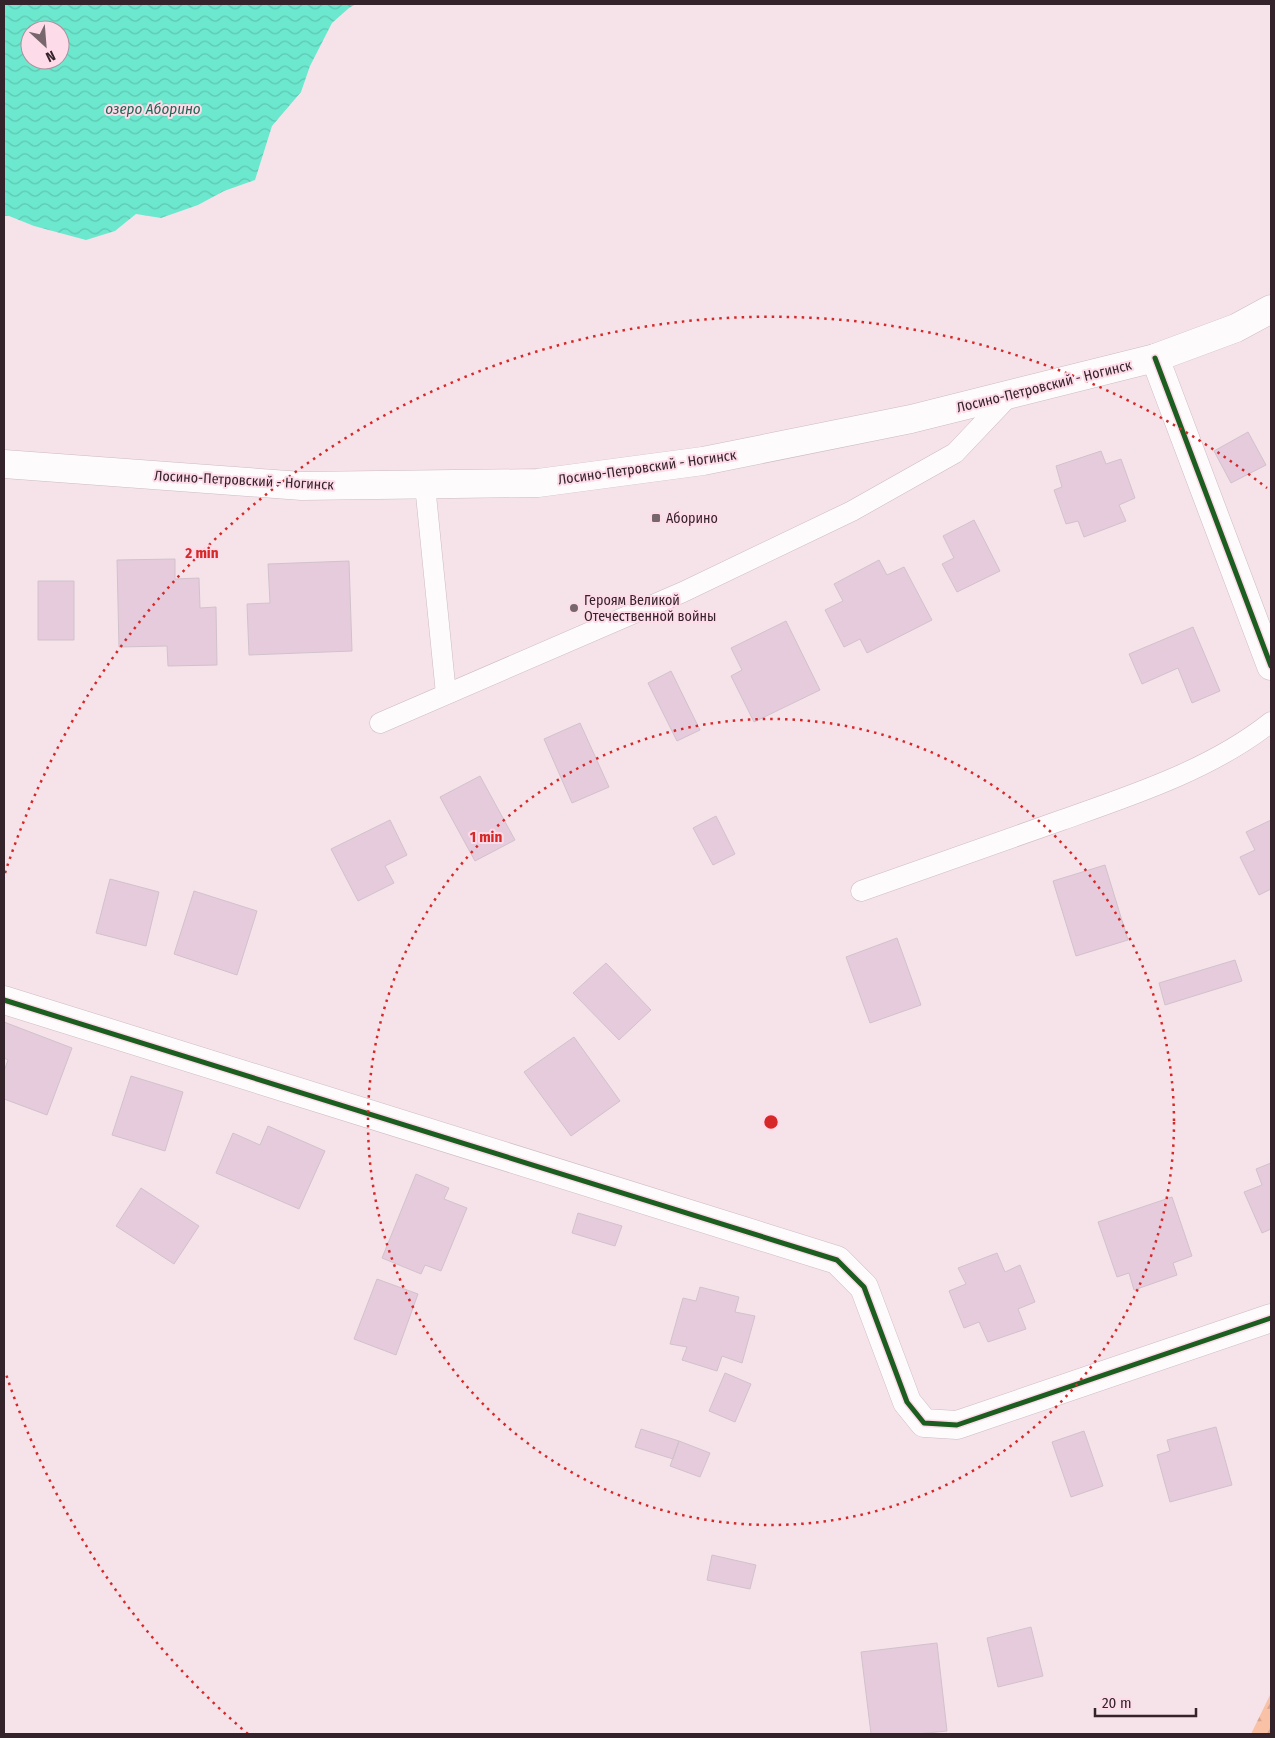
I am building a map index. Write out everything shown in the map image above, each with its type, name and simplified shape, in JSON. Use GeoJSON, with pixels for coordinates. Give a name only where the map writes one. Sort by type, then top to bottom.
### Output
{"type":"FeatureCollection","features":[{"type":"Feature","properties":{"kind":"street","name":"Лосино-Петровский - Ногинск"},"geometry":{"type":"LineString","coordinates":[[4,464],[302,486],[538,483],[703,461],[910,419],[1155,358],[1236,328],[1271,309]]}},
{"type":"Feature","properties":{"kind":"street"},"geometry":{"type":"LineString","coordinates":[[1155,358],[1271,666]]}},
{"type":"Feature","properties":{"kind":"street"},"geometry":{"type":"LineString","coordinates":[[4,1000],[837,1260],[864,1287],[907,1402],[924,1423],[957,1425],[1271,1318]]}},
{"type":"Feature","properties":{"kind":"lane"},"geometry":{"type":"LineString","coordinates":[[380,723],[683,592],[852,511],[954,453],[1010,394]]}},
{"type":"Feature","properties":{"kind":"lane"},"geometry":{"type":"LineString","coordinates":[[426,485],[446,694]]}},
{"type":"Feature","properties":{"kind":"lane"},"geometry":{"type":"LineString","coordinates":[[862,891],[1142,792],[1251,738],[1271,722]]}},
{"type":"Feature","properties":{"kind":"green space"},"geometry":{"type":"Polygon","coordinates":[[[1271,1693],[1271,1734],[1251,1734],[1271,1693]]]}},
{"type":"Feature","properties":{"kind":"water","name":"озеро Аборино"},"geometry":{"type":"Polygon","coordinates":[[[4,4],[356,4],[332,23],[310,66],[301,92],[272,126],[255,180],[224,191],[198,205],[161,218],[136,214],[115,231],[86,240],[34,226],[9,216],[4,216],[4,4]]]}},
{"type":"Feature","properties":{"kind":"building"},"geometry":{"type":"Polygon","coordinates":[[[1248,432],[1266,465],[1231,483],[1214,451],[1248,432]]]}},
{"type":"Feature","properties":{"kind":"building"},"geometry":{"type":"Polygon","coordinates":[[[1101,451],[1106,464],[1121,459],[1135,498],[1119,505],[1126,521],[1084,537],[1078,521],[1066,524],[1054,490],[1062,487],[1056,466],[1101,451]]]}},
{"type":"Feature","properties":{"kind":"building"},"geometry":{"type":"Polygon","coordinates":[[[974,520],[1000,571],[957,592],[942,564],[954,558],[943,536],[974,520]]]}},
{"type":"Feature","properties":{"kind":"building"},"geometry":{"type":"Polygon","coordinates":[[[175,559],[175,579],[199,578],[200,608],[216,607],[217,665],[168,666],[167,646],[119,647],[117,560],[175,559]]]}},
{"type":"Feature","properties":{"kind":"building"},"geometry":{"type":"Polygon","coordinates":[[[879,560],[887,575],[904,567],[932,620],[867,653],[860,639],[844,647],[825,610],[843,601],[834,584],[879,560]]]}},
{"type":"Feature","properties":{"kind":"building"},"geometry":{"type":"Polygon","coordinates":[[[349,561],[352,651],[249,655],[247,604],[270,603],[268,564],[349,561]]]}},
{"type":"Feature","properties":{"kind":"building"},"geometry":{"type":"Polygon","coordinates":[[[38,581],[74,581],[74,640],[38,640],[38,581]]]}},
{"type":"Feature","properties":{"kind":"building"},"geometry":{"type":"Polygon","coordinates":[[[786,621],[820,690],[754,722],[731,676],[742,670],[731,648],[786,621]]]}},
{"type":"Feature","properties":{"kind":"building"},"geometry":{"type":"Polygon","coordinates":[[[1193,627],[1220,691],[1192,703],[1178,668],[1142,684],[1129,654],[1193,627]]]}},
{"type":"Feature","properties":{"kind":"building"},"geometry":{"type":"Polygon","coordinates":[[[671,671],[700,730],[677,741],[648,683],[671,671]]]}},
{"type":"Feature","properties":{"kind":"building"},"geometry":{"type":"Polygon","coordinates":[[[580,723],[609,787],[572,803],[544,739],[580,723]]]}},
{"type":"Feature","properties":{"kind":"building"},"geometry":{"type":"Polygon","coordinates":[[[480,776],[515,840],[475,861],[440,797],[480,776]]]}},
{"type":"Feature","properties":{"kind":"building"},"geometry":{"type":"Polygon","coordinates":[[[716,816],[735,854],[713,865],[693,828],[716,816]]]}},
{"type":"Feature","properties":{"kind":"building"},"geometry":{"type":"Polygon","coordinates":[[[390,820],[407,855],[385,866],[394,883],[358,901],[331,849],[390,820]]]}},
{"type":"Feature","properties":{"kind":"building"},"geometry":{"type":"Polygon","coordinates":[[[1271,820],[1271,889],[1259,895],[1240,857],[1255,850],[1246,832],[1271,820]]]}},
{"type":"Feature","properties":{"kind":"building"},"geometry":{"type":"Polygon","coordinates":[[[1105,865],[1128,940],[1076,956],[1053,881],[1105,865]]]}},
{"type":"Feature","properties":{"kind":"building"},"geometry":{"type":"Polygon","coordinates":[[[110,879],[159,892],[146,946],[96,933],[110,879]]]}},
{"type":"Feature","properties":{"kind":"building"},"geometry":{"type":"Polygon","coordinates":[[[194,891],[257,911],[237,975],[174,954],[194,891]]]}},
{"type":"Feature","properties":{"kind":"building"},"geometry":{"type":"Polygon","coordinates":[[[897,938],[921,1005],[870,1023],[846,957],[897,938]]]}},
{"type":"Feature","properties":{"kind":"building"},"geometry":{"type":"Polygon","coordinates":[[[1235,960],[1242,981],[1165,1005],[1159,983],[1235,960]]]}},
{"type":"Feature","properties":{"kind":"building"},"geometry":{"type":"Polygon","coordinates":[[[606,963],[651,1010],[619,1040],[573,993],[606,963]]]}},
{"type":"Feature","properties":{"kind":"building"},"geometry":{"type":"Polygon","coordinates":[[[4,1022],[72,1048],[47,1115],[4,1099],[4,1071],[8,1060],[4,1058],[4,1022]]]}},
{"type":"Feature","properties":{"kind":"building"},"geometry":{"type":"Polygon","coordinates":[[[574,1037],[620,1101],[571,1136],[524,1072],[574,1037]]]}},
{"type":"Feature","properties":{"kind":"building"},"geometry":{"type":"Polygon","coordinates":[[[131,1076],[183,1092],[165,1151],[112,1135],[131,1076]]]}},
{"type":"Feature","properties":{"kind":"building"},"geometry":{"type":"Polygon","coordinates":[[[268,1126],[325,1151],[299,1209],[216,1173],[233,1133],[260,1145],[268,1126]]]}},
{"type":"Feature","properties":{"kind":"building"},"geometry":{"type":"Polygon","coordinates":[[[1271,1163],[1271,1229],[1262,1233],[1244,1192],[1262,1185],[1256,1169],[1271,1163]]]}},
{"type":"Feature","properties":{"kind":"building"},"geometry":{"type":"Polygon","coordinates":[[[416,1174],[449,1188],[444,1199],[467,1208],[441,1271],[425,1265],[421,1274],[382,1258],[416,1174]]]}},
{"type":"Feature","properties":{"kind":"building"},"geometry":{"type":"Polygon","coordinates":[[[141,1188],[199,1226],[174,1264],[116,1226],[141,1188]]]}},
{"type":"Feature","properties":{"kind":"building"},"geometry":{"type":"Polygon","coordinates":[[[1172,1197],[1192,1256],[1173,1263],[1177,1275],[1134,1290],[1129,1273],[1117,1277],[1098,1222],[1172,1197]]]}},
{"type":"Feature","properties":{"kind":"building"},"geometry":{"type":"Polygon","coordinates":[[[578,1213],[622,1226],[615,1246],[572,1233],[578,1213]]]}},
{"type":"Feature","properties":{"kind":"building"},"geometry":{"type":"Polygon","coordinates":[[[997,1253],[1005,1272],[1020,1265],[1035,1302],[1018,1309],[1026,1329],[988,1342],[979,1322],[964,1328],[949,1291],[966,1284],[958,1268],[997,1253]]]}},
{"type":"Feature","properties":{"kind":"building"},"geometry":{"type":"Polygon","coordinates":[[[377,1279],[418,1294],[396,1355],[354,1339],[377,1279]]]}},
{"type":"Feature","properties":{"kind":"building"},"geometry":{"type":"Polygon","coordinates":[[[700,1287],[739,1297],[735,1312],[755,1316],[742,1363],[722,1356],[717,1371],[682,1360],[687,1347],[670,1344],[683,1298],[696,1301],[700,1287]]]}},
{"type":"Feature","properties":{"kind":"building"},"geometry":{"type":"Polygon","coordinates":[[[725,1373],[751,1384],[735,1422],[709,1411],[725,1373]]]}},
{"type":"Feature","properties":{"kind":"building"},"geometry":{"type":"Polygon","coordinates":[[[1216,1427],[1232,1485],[1170,1502],[1157,1455],[1170,1451],[1167,1440],[1216,1427]]]}},
{"type":"Feature","properties":{"kind":"building"},"geometry":{"type":"Polygon","coordinates":[[[641,1429],[679,1441],[673,1459],[635,1447],[641,1429]]]}},
{"type":"Feature","properties":{"kind":"building"},"geometry":{"type":"Polygon","coordinates":[[[1084,1431],[1103,1486],[1071,1497],[1052,1442],[1084,1431]]]}},
{"type":"Feature","properties":{"kind":"building"},"geometry":{"type":"Polygon","coordinates":[[[679,1441],[710,1453],[700,1477],[670,1466],[679,1441]]]}},
{"type":"Feature","properties":{"kind":"building"},"geometry":{"type":"Polygon","coordinates":[[[712,1555],[756,1565],[750,1589],[707,1580],[712,1555]]]}},
{"type":"Feature","properties":{"kind":"building"},"geometry":{"type":"Polygon","coordinates":[[[1031,1627],[1043,1676],[998,1687],[987,1638],[1031,1627]]]}},
{"type":"Feature","properties":{"kind":"building"},"geometry":{"type":"Polygon","coordinates":[[[937,1643],[947,1731],[917,1734],[871,1734],[861,1652],[937,1643]]]}},
{"type":"Feature","properties":{"kind":"cycle path"},"geometry":{"type":"LineString","coordinates":[[1155,358],[1271,666]]}},
{"type":"Feature","properties":{"kind":"cycle path"},"geometry":{"type":"LineString","coordinates":[[4,1000],[837,1260],[864,1287],[907,1402],[924,1423],[957,1425],[1271,1318]]}},
{"type":"Feature","properties":{"kind":"place","name":"Аборино"},"geometry":{"type":"Point","coordinates":[656,518]}},
{"type":"Feature","properties":{"kind":"place","name":"Героям Великой Отечественной войны"},"geometry":{"type":"Point","coordinates":[574,608]}}]}
